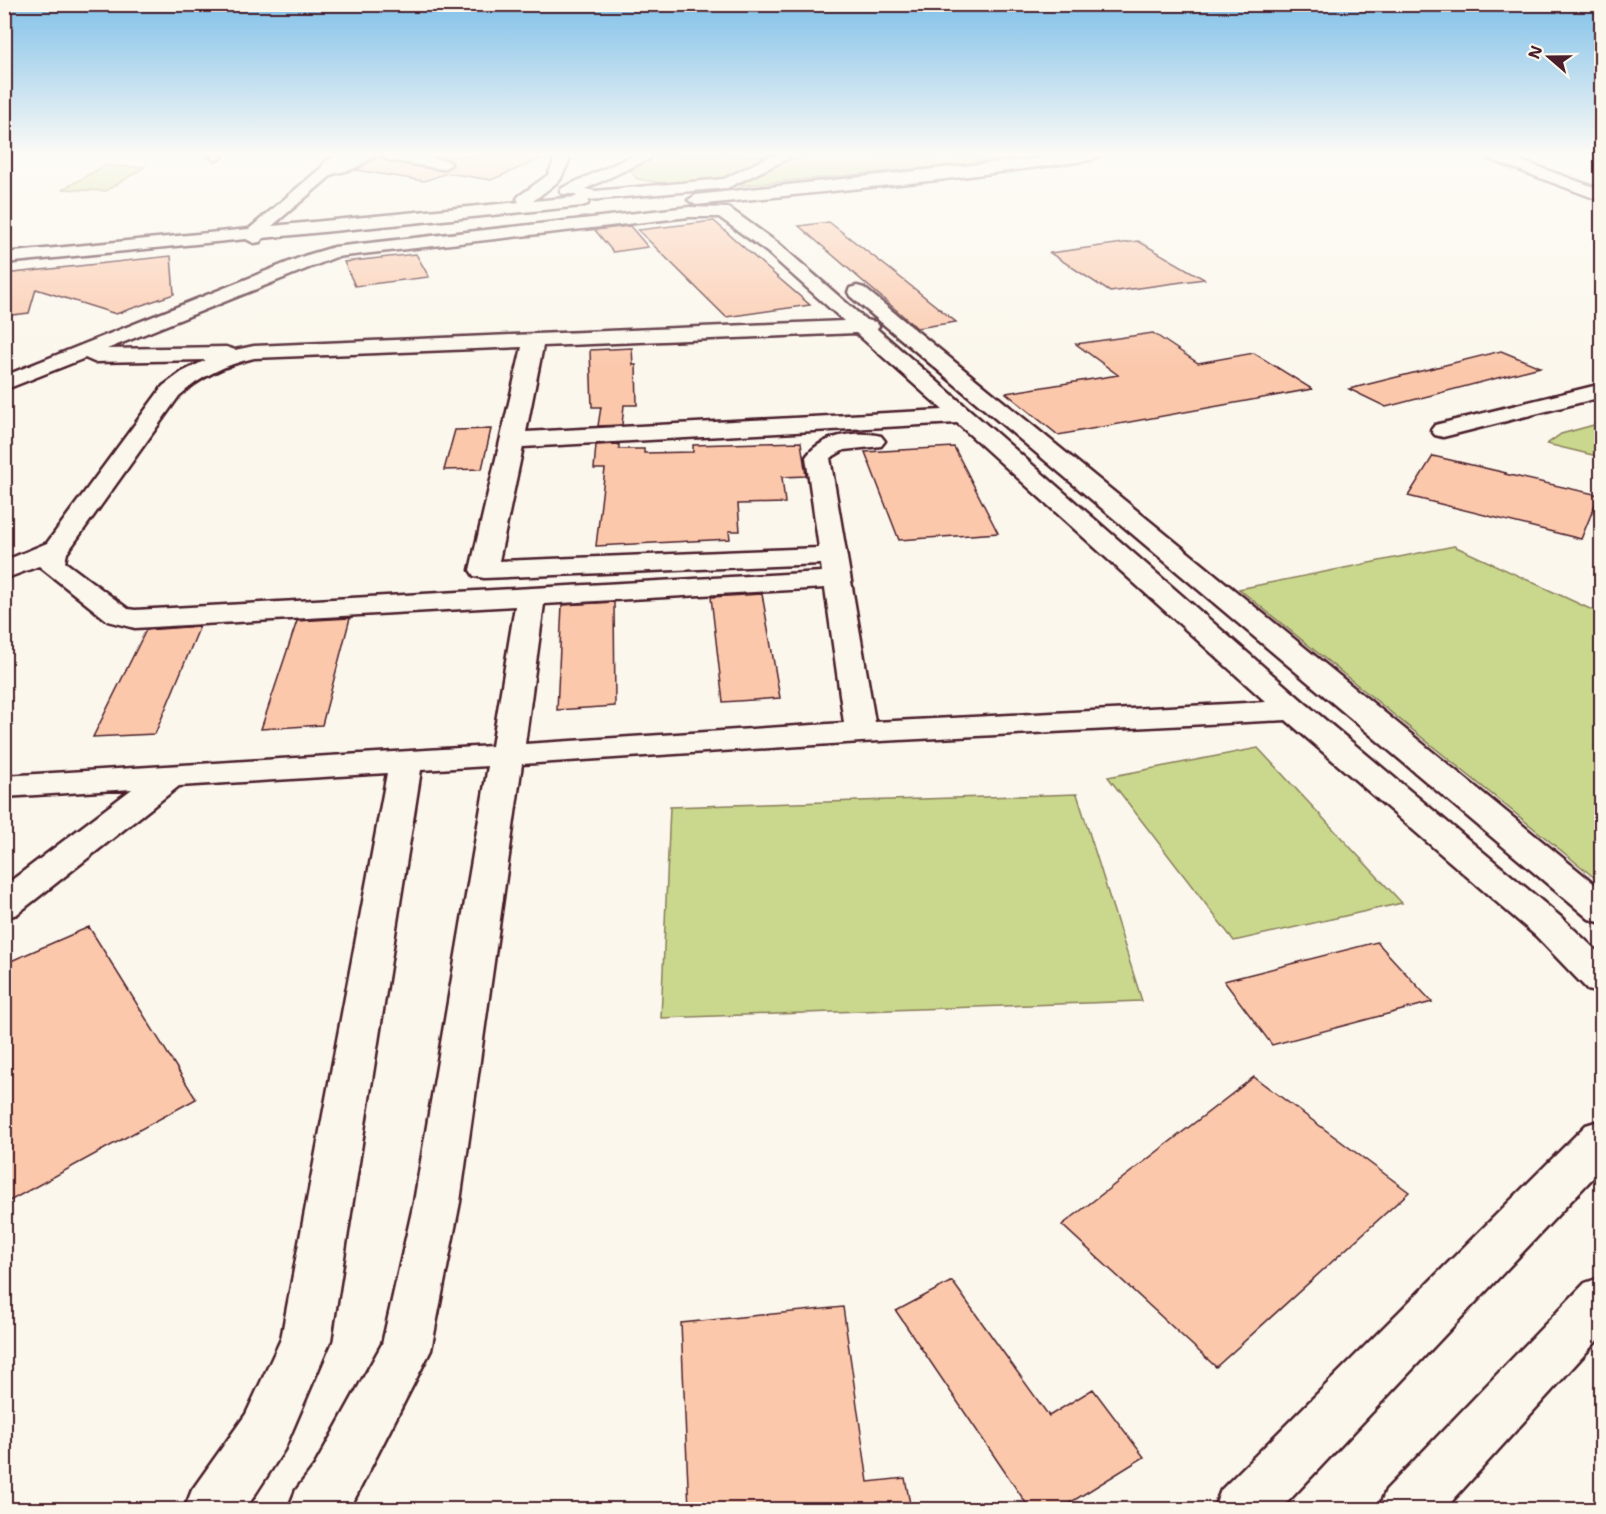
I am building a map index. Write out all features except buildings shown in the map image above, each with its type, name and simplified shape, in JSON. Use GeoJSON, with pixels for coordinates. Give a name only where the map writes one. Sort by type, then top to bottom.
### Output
{"type":"FeatureCollection","features":[{"type":"Feature","properties":{"kind":"street"},"geometry":{"type":"LineString","coordinates":[[254,237],[265,227]]}},
{"type":"Feature","properties":{"kind":"street"},"geometry":{"type":"LineString","coordinates":[[4,264],[329,227]]}},
{"type":"Feature","properties":{"kind":"street"},"geometry":{"type":"LineString","coordinates":[[4,370],[325,244],[443,227]]}},
{"type":"Feature","properties":{"kind":"street"},"geometry":{"type":"LineString","coordinates":[[4,384],[334,252],[559,227]]}},
{"type":"Feature","properties":{"kind":"street"},"geometry":{"type":"LineString","coordinates":[[743,227],[773,248],[865,326],[1294,710],[1549,927],[1602,980]]}},
{"type":"Feature","properties":{"kind":"street"},"geometry":{"type":"LineString","coordinates":[[777,227],[1602,910]]}},
{"type":"Feature","properties":{"kind":"street"},"geometry":{"type":"LineString","coordinates":[[4,258],[254,237],[423,229]]}},
{"type":"Feature","properties":{"kind":"street"},"geometry":{"type":"LineString","coordinates":[[72,356],[254,352],[865,326]]}},
{"type":"Feature","properties":{"kind":"street"},"geometry":{"type":"LineString","coordinates":[[534,340],[484,570],[836,567]]}},
{"type":"Feature","properties":{"kind":"street"},"geometry":{"type":"LineString","coordinates":[[254,352],[213,364],[185,378],[171,391],[57,549],[51,564],[118,615],[135,619],[531,597],[836,567]]}},
{"type":"Feature","properties":{"kind":"street"},"geometry":{"type":"LineString","coordinates":[[1443,430],[1602,390]]}},
{"type":"Feature","properties":{"kind":"street"},"geometry":{"type":"LineString","coordinates":[[514,432],[966,418]]}},
{"type":"Feature","properties":{"kind":"street"},"geometry":{"type":"LineString","coordinates":[[861,732],[819,457],[826,448],[836,444],[966,418]]}},
{"type":"Feature","properties":{"kind":"street"},"geometry":{"type":"LineString","coordinates":[[4,571],[57,549]]}},
{"type":"Feature","properties":{"kind":"street"},"geometry":{"type":"LineString","coordinates":[[316,1509],[334,1484],[406,1350],[437,1202],[531,597]]}},
{"type":"Feature","properties":{"kind":"street"},"geometry":{"type":"LineString","coordinates":[[4,787],[861,732],[1294,710]]}},
{"type":"Feature","properties":{"kind":"street"},"geometry":{"type":"LineString","coordinates":[[212,1509],[265,1432],[306,1340],[406,762]]}},
{"type":"Feature","properties":{"kind":"street"},"geometry":{"type":"LineString","coordinates":[[4,905],[171,776]]}},
{"type":"Feature","properties":{"kind":"street"},"geometry":{"type":"LineString","coordinates":[[1241,1509],[1602,1138]]}},
{"type":"Feature","properties":{"kind":"street"},"geometry":{"type":"LineString","coordinates":[[1406,1509],[1602,1299]]}},
{"type":"Feature","properties":{"kind":"green space"},"geometry":{"type":"Polygon","coordinates":[[[1601,423],[1601,457],[1547,444],[1561,434],[1601,423]]]}},
{"type":"Feature","properties":{"kind":"green space"},"geometry":{"type":"Polygon","coordinates":[[[1454,546],[1601,614],[1601,883],[1239,589],[1454,546]]]}},
{"type":"Feature","properties":{"kind":"green space"},"geometry":{"type":"Polygon","coordinates":[[[1258,748],[1402,903],[1234,941],[1108,777],[1258,748]]]}},
{"type":"Feature","properties":{"kind":"green space"},"geometry":{"type":"Polygon","coordinates":[[[1077,794],[1142,1001],[661,1018],[670,807],[1077,794]]]}}]}
